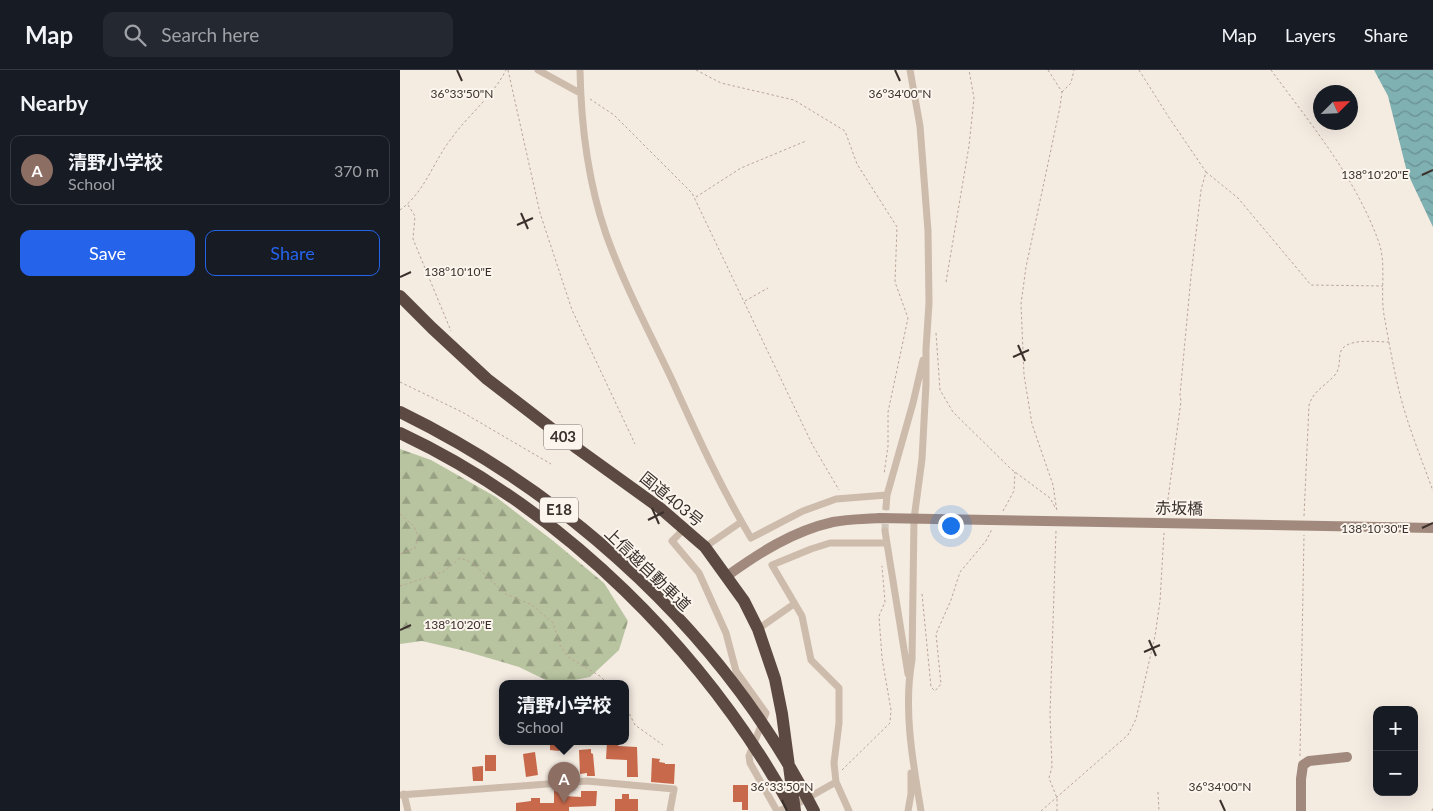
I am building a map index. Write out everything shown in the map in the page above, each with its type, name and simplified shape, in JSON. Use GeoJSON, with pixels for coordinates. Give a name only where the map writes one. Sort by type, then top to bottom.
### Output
{"type":"FeatureCollection","features":[{"type":"Feature","properties":{"kind":"highway","name":"国道403号"},"geometry":{"type":"LineString","coordinates":[[400,296],[487,379],[578,449],[660,508],[705,547],[744,601],[758,629],[775,679],[782,714],[794,809]]}},
{"type":"Feature","properties":{"kind":"highway","name":"上信越自動車道"},"geometry":{"type":"LineString","coordinates":[[400,412],[458,442],[499,467],[570,518],[638,578],[695,638],[746,701],[793,772],[814,811]]}},
{"type":"Feature","properties":{"kind":"highway","name":"上信越自動車道"},"geometry":{"type":"LineString","coordinates":[[400,432],[490,483],[560,534],[627,593],[685,655],[736,719],[794,809]]}},
{"type":"Feature","properties":{"kind":"main road","name":"赤坂橋"},"geometry":{"type":"LineString","coordinates":[[726,576],[761,552],[810,529],[834,522],[879,518],[1433,528]]}},
{"type":"Feature","properties":{"kind":"main road"},"geometry":{"type":"LineString","coordinates":[[1301,811],[1300,779],[1303,765],[1309,761],[1348,757]]}},
{"type":"Feature","properties":{"kind":"street"},"geometry":{"type":"LineString","coordinates":[[538,70],[580,93]]}},
{"type":"Feature","properties":{"kind":"street"},"geometry":{"type":"LineString","coordinates":[[580,70],[580,93],[592,184],[606,233],[627,284],[717,476],[751,538],[802,511],[836,499],[888,495]]}},
{"type":"Feature","properties":{"kind":"street"},"geometry":{"type":"LineString","coordinates":[[909,680],[912,660],[913,583],[919,519],[929,303],[928,231],[920,126],[910,70]]}},
{"type":"Feature","properties":{"kind":"street"},"geometry":{"type":"LineString","coordinates":[[886,507],[914,403],[926,349]]}},
{"type":"Feature","properties":{"kind":"street"},"geometry":{"type":"LineString","coordinates":[[705,547],[741,522]]}},
{"type":"Feature","properties":{"kind":"street"},"geometry":{"type":"LineString","coordinates":[[684,529],[672,541],[699,573],[726,633],[736,670],[766,713],[749,756],[750,763],[778,811],[794,809],[836,779]]}},
{"type":"Feature","properties":{"kind":"street"},"geometry":{"type":"LineString","coordinates":[[885,531],[909,680],[911,794],[908,811]]}},
{"type":"Feature","properties":{"kind":"street"},"geometry":{"type":"LineString","coordinates":[[849,811],[836,779],[834,763],[839,723],[839,688],[811,660],[802,616],[772,565],[811,549],[830,544],[886,543]]}},
{"type":"Feature","properties":{"kind":"street"},"geometry":{"type":"LineString","coordinates":[[758,629],[794,604]]}},
{"type":"Feature","properties":{"kind":"street"},"geometry":{"type":"LineString","coordinates":[[911,753],[921,811]]}},
{"type":"Feature","properties":{"kind":"street"},"geometry":{"type":"LineString","coordinates":[[408,811],[402,795],[587,781],[674,789],[670,811]]}},
{"type":"Feature","properties":{"kind":"path"},"geometry":{"type":"LineString","coordinates":[[400,210],[407,205],[421,188],[449,141],[500,82],[507,70]]}},
{"type":"Feature","properties":{"kind":"path"},"geometry":{"type":"LineString","coordinates":[[507,70],[540,213],[572,310],[635,444]]}},
{"type":"Feature","properties":{"kind":"path"},"geometry":{"type":"LineString","coordinates":[[696,70],[721,83],[794,100],[845,131],[857,164],[897,226],[895,282],[908,318],[888,412],[888,446],[884,476]]}},
{"type":"Feature","properties":{"kind":"path"},"geometry":{"type":"LineString","coordinates":[[946,282],[970,146],[974,98],[969,70]]}},
{"type":"Feature","properties":{"kind":"path"},"geometry":{"type":"LineString","coordinates":[[1048,70],[1062,92]]}},
{"type":"Feature","properties":{"kind":"path"},"geometry":{"type":"LineString","coordinates":[[1056,519],[1057,510],[1053,485],[1032,424],[1024,375],[1022,304],[1026,267],[1062,92],[1071,83],[1074,70]]}},
{"type":"Feature","properties":{"kind":"path"},"geometry":{"type":"LineString","coordinates":[[1138,70],[1206,172],[1238,198],[1311,285],[1383,286]]}},
{"type":"Feature","properties":{"kind":"path"},"geometry":{"type":"LineString","coordinates":[[1271,70],[1324,142],[1355,190],[1379,241],[1384,312],[1397,382],[1410,428],[1433,491]]}},
{"type":"Feature","properties":{"kind":"path"},"geometry":{"type":"LineString","coordinates":[[580,93],[614,115],[692,193],[812,444],[844,498]]}},
{"type":"Feature","properties":{"kind":"path"},"geometry":{"type":"LineString","coordinates":[[694,197],[741,168],[806,141]]}},
{"type":"Feature","properties":{"kind":"path"},"geometry":{"type":"LineString","coordinates":[[1166,517],[1181,401],[1191,276],[1201,190],[1206,172]]}},
{"type":"Feature","properties":{"kind":"path"},"geometry":{"type":"LineString","coordinates":[[407,205],[415,216],[413,239],[451,334]]}},
{"type":"Feature","properties":{"kind":"path"},"geometry":{"type":"LineString","coordinates":[[744,302],[768,288]]}},
{"type":"Feature","properties":{"kind":"path"},"geometry":{"type":"LineString","coordinates":[[936,332],[940,390],[945,401],[953,412],[1015,472],[1050,498],[1057,510]]}},
{"type":"Feature","properties":{"kind":"path"},"geometry":{"type":"LineString","coordinates":[[400,382],[462,412],[551,464]]}},
{"type":"Feature","properties":{"kind":"path"},"geometry":{"type":"LineString","coordinates":[[1000,516],[1014,491],[1015,472]]}},
{"type":"Feature","properties":{"kind":"path"},"geometry":{"type":"LineString","coordinates":[[400,514],[414,526],[418,536],[415,548],[400,554]]}},
{"type":"Feature","properties":{"kind":"path"},"geometry":{"type":"LineString","coordinates":[[913,583],[921,589],[931,687],[935,691],[941,684],[936,634],[960,572],[986,541],[995,524]]}},
{"type":"Feature","properties":{"kind":"path"},"geometry":{"type":"LineString","coordinates":[[1041,811],[1128,735],[1136,718],[1155,636],[1160,601],[1165,526]]}},
{"type":"Feature","properties":{"kind":"path"},"geometry":{"type":"LineString","coordinates":[[1056,529],[1050,714],[1052,767],[1050,778],[1058,811]]}},
{"type":"Feature","properties":{"kind":"path"},"geometry":{"type":"LineString","coordinates":[[400,586],[444,572],[460,558],[471,562],[506,594],[532,606],[553,623],[560,645],[568,657],[604,680]]}},
{"type":"Feature","properties":{"kind":"path"},"geometry":{"type":"LineString","coordinates":[[836,779],[890,723],[891,710],[882,658],[879,616],[885,602],[882,562]]}},
{"type":"Feature","properties":{"kind":"path"},"geometry":{"type":"LineString","coordinates":[[629,713],[635,725],[663,745]]}},
{"type":"Feature","properties":{"kind":"path"},"geometry":{"type":"LineString","coordinates":[[1158,792],[1158,811]]}},
{"type":"Feature","properties":{"kind":"path"},"geometry":{"type":"LineString","coordinates":[[1432,811],[1433,806]]}},
{"type":"Feature","properties":{"kind":"green space"},"geometry":{"type":"Polygon","coordinates":[[[400,449],[431,460],[496,497],[604,583],[628,621],[619,650],[590,677],[575,680],[546,680],[519,667],[422,641],[400,644],[400,449]]]}},
{"type":"Feature","properties":{"kind":"water"},"geometry":{"type":"Polygon","coordinates":[[[1374,70],[1433,70],[1433,227],[1407,172],[1388,96],[1374,70]]]}},
{"type":"Feature","properties":{"kind":"building"},"geometry":{"type":"Polygon","coordinates":[[[550,745],[560,745],[559,751],[550,750],[550,745]]]}},
{"type":"Feature","properties":{"kind":"building"},"geometry":{"type":"Polygon","coordinates":[[[607,745],[637,747],[638,777],[627,777],[627,760],[606,759],[607,745]]]}},
{"type":"Feature","properties":{"kind":"building"},"geometry":{"type":"Polygon","coordinates":[[[591,749],[595,776],[587,776],[587,773],[580,774],[579,750],[591,749]]]}},
{"type":"Feature","properties":{"kind":"building"},"geometry":{"type":"Polygon","coordinates":[[[535,752],[538,775],[526,777],[523,754],[535,752]]]}},
{"type":"Feature","properties":{"kind":"building"},"geometry":{"type":"Polygon","coordinates":[[[485,755],[496,755],[496,771],[485,771],[485,755]]]}},
{"type":"Feature","properties":{"kind":"building"},"geometry":{"type":"Polygon","coordinates":[[[652,758],[660,759],[659,762],[665,764],[675,764],[674,784],[651,782],[652,758]]]}},
{"type":"Feature","properties":{"kind":"building"},"geometry":{"type":"Polygon","coordinates":[[[483,766],[483,781],[473,781],[472,767],[483,766]]]}},
{"type":"Feature","properties":{"kind":"building"},"geometry":{"type":"Polygon","coordinates":[[[733,785],[748,785],[748,810],[742,810],[742,802],[733,802],[733,785]]]}},
{"type":"Feature","properties":{"kind":"building"},"geometry":{"type":"Polygon","coordinates":[[[554,789],[564,789],[564,796],[581,797],[581,791],[597,791],[596,806],[569,807],[569,811],[516,811],[516,803],[531,801],[531,798],[540,798],[540,803],[554,803],[554,789]]]}},
{"type":"Feature","properties":{"kind":"building"},"geometry":{"type":"Polygon","coordinates":[[[622,794],[629,794],[629,799],[638,799],[638,811],[615,811],[615,799],[622,799],[622,794]]]}},
{"type":"Feature","properties":{"kind":"tunnel"},"geometry":{"type":"LineString","coordinates":[[885,531],[886,507]]}},
{"type":"Feature","properties":{"kind":"place","name":"清野小学校"},"geometry":{"type":"Point","coordinates":[564,803]}}]}
